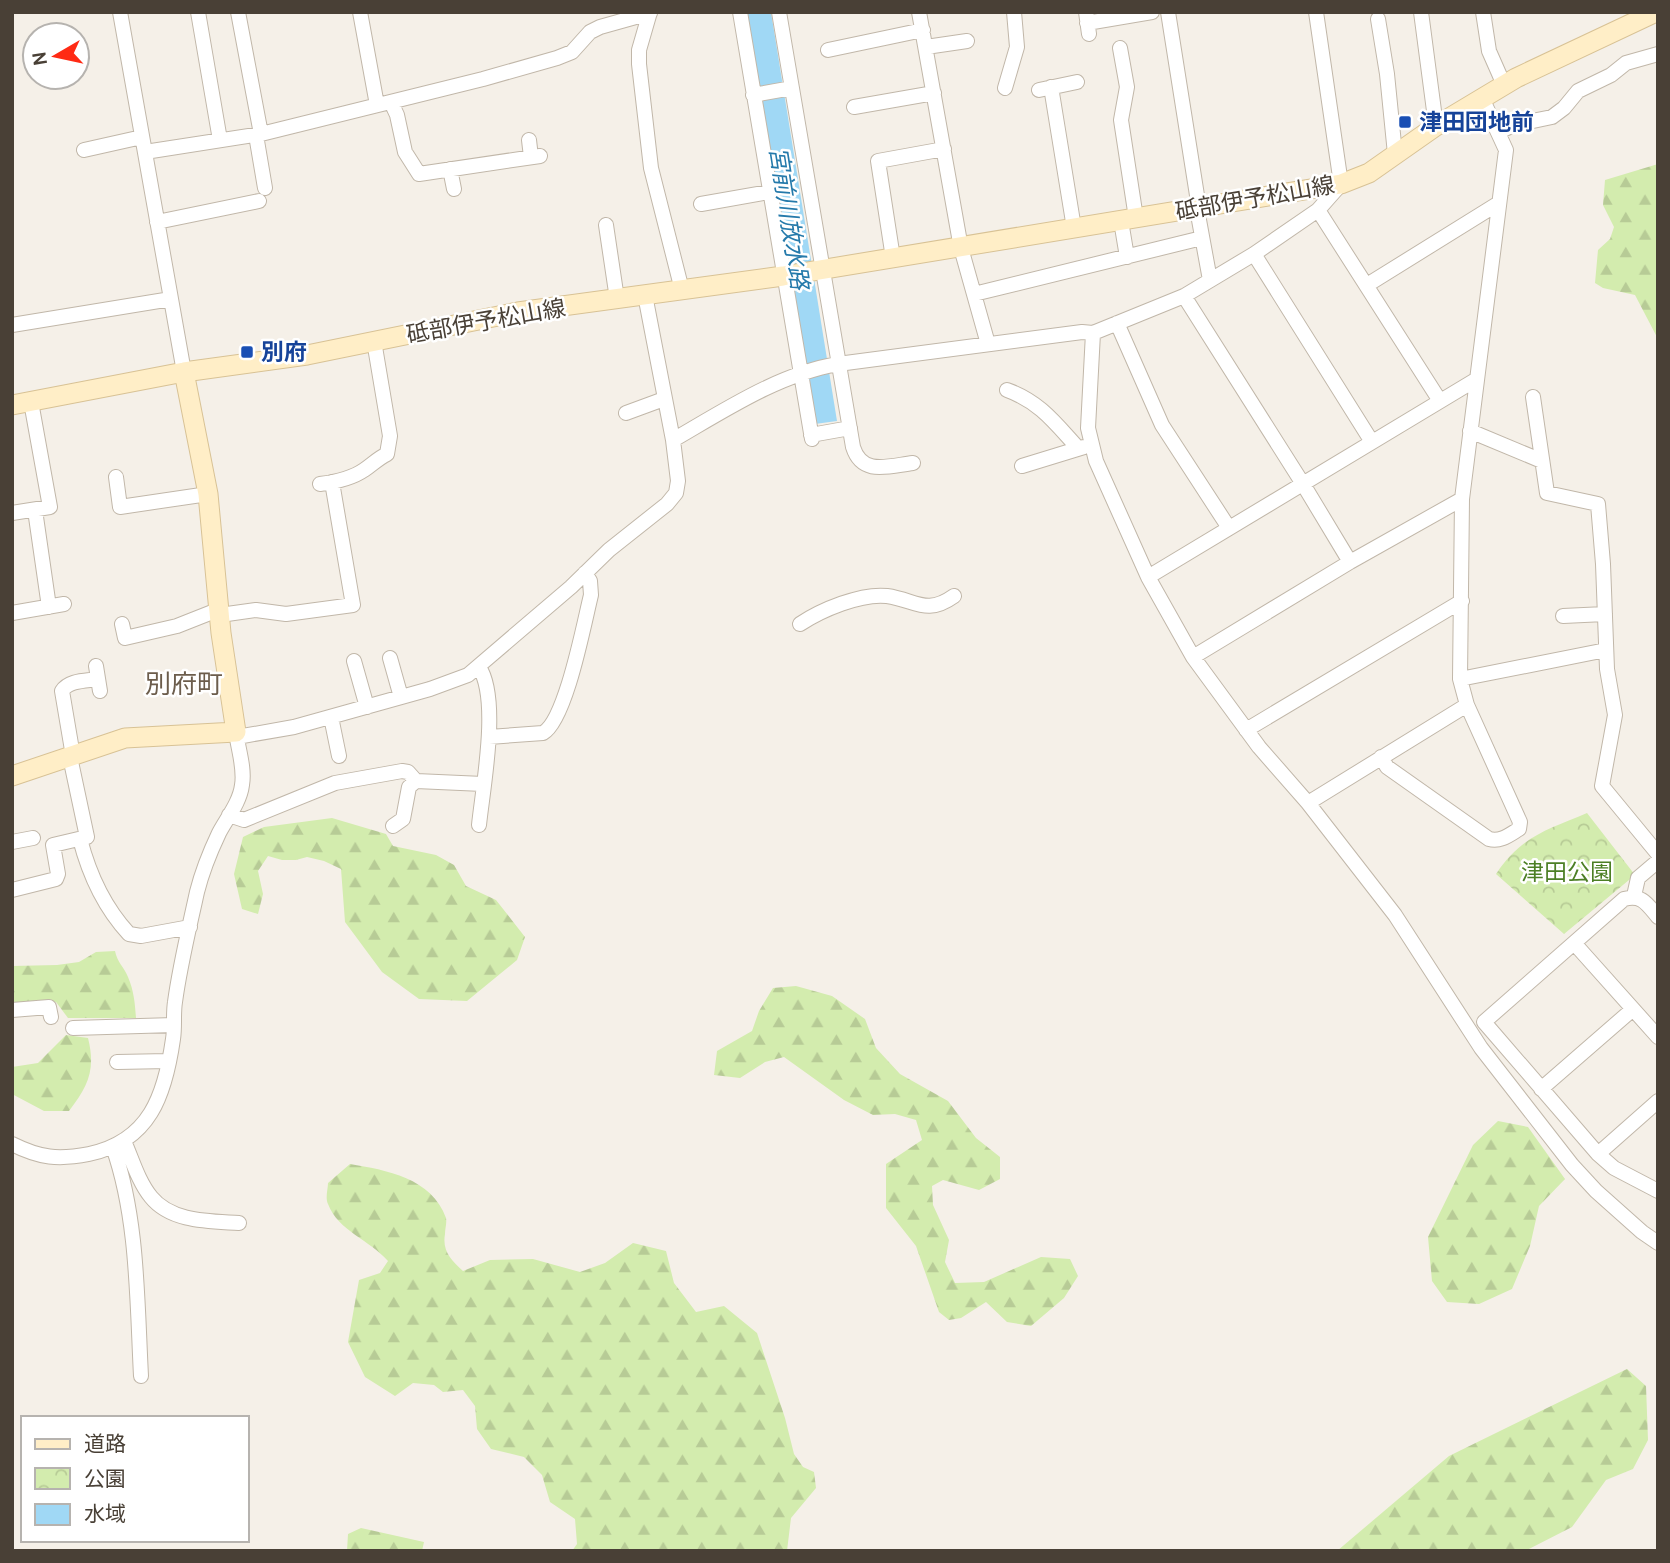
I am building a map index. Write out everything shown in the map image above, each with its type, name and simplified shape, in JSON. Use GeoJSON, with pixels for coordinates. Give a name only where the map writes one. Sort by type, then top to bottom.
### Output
{"type":"FeatureCollection","features":[{"type":"Feature","properties":{"kind":"main road","name":"砥部伊予松山線"},"geometry":{"type":"LineString","coordinates":[[21,404],[184,372],[307,355],[518,312],[786,276],[1341,184],[1369,173],[1436,126],[1504,85],[1656,12]]}},
{"type":"Feature","properties":{"kind":"main road"},"geometry":{"type":"LineString","coordinates":[[12,776],[125,738],[236,735],[208,494],[184,372]]}},
{"type":"Feature","properties":{"kind":"street"},"geometry":{"type":"LineString","coordinates":[[120,12],[184,372]]}},
{"type":"Feature","properties":{"kind":"street"},"geometry":{"type":"LineString","coordinates":[[198,12],[220,140]]}},
{"type":"Feature","properties":{"kind":"street"},"geometry":{"type":"LineString","coordinates":[[158,222],[262,194],[258,134],[238,12]]}},
{"type":"Feature","properties":{"kind":"street"},"geometry":{"type":"LineString","coordinates":[[360,12],[384,103],[397,115],[405,152],[419,174],[536,156],[529,140]]}},
{"type":"Feature","properties":{"kind":"street"},"geometry":{"type":"LineString","coordinates":[[740,12],[813,436],[847,428]]}},
{"type":"Feature","properties":{"kind":"street"},"geometry":{"type":"LineString","coordinates":[[779,12],[788,89],[847,428],[857,460],[864,465],[880,467],[912,463]]}},
{"type":"Feature","properties":{"kind":"street"},"geometry":{"type":"LineString","coordinates":[[919,12],[961,247],[989,344]]}},
{"type":"Feature","properties":{"kind":"street"},"geometry":{"type":"LineString","coordinates":[[1005,88],[1017,47],[1014,12]]}},
{"type":"Feature","properties":{"kind":"street"},"geometry":{"type":"LineString","coordinates":[[1088,23],[1152,12]]}},
{"type":"Feature","properties":{"kind":"street"},"geometry":{"type":"LineString","coordinates":[[1168,12],[1210,280]]}},
{"type":"Feature","properties":{"kind":"street"},"geometry":{"type":"LineString","coordinates":[[674,440],[736,404],[802,372],[836,364],[1082,332],[1093,333],[1184,296],[1254,254],[1318,210],[1341,184],[1315,12]]}},
{"type":"Feature","properties":{"kind":"street"},"geometry":{"type":"LineString","coordinates":[[1421,12],[1436,126]]}},
{"type":"Feature","properties":{"kind":"street"},"geometry":{"type":"LineString","coordinates":[[1483,12],[1489,51],[1504,85]]}},
{"type":"Feature","properties":{"kind":"street"},"geometry":{"type":"LineString","coordinates":[[145,152],[258,134],[557,58],[572,52],[590,32],[600,27],[650,13]]}},
{"type":"Feature","properties":{"kind":"street"},"geometry":{"type":"LineString","coordinates":[[650,13],[639,50],[639,64],[651,168],[682,290]]}},
{"type":"Feature","properties":{"kind":"street"},"geometry":{"type":"LineString","coordinates":[[1362,22],[1378,16],[1395,154]]}},
{"type":"Feature","properties":{"kind":"street"},"geometry":{"type":"LineString","coordinates":[[828,50],[923,30]]}},
{"type":"Feature","properties":{"kind":"street"},"geometry":{"type":"LineString","coordinates":[[926,47],[967,41]]}},
{"type":"Feature","properties":{"kind":"street"},"geometry":{"type":"LineString","coordinates":[[1120,48],[1127,87],[1121,120],[1129,220],[1127,257]]}},
{"type":"Feature","properties":{"kind":"street"},"geometry":{"type":"LineString","coordinates":[[1499,132],[1513,125],[1552,117],[1578,91],[1611,75],[1626,63],[1658,54]]}},
{"type":"Feature","properties":{"kind":"street"},"geometry":{"type":"LineString","coordinates":[[1074,228],[1045,88],[1077,82]]}},
{"type":"Feature","properties":{"kind":"street"},"geometry":{"type":"LineString","coordinates":[[755,94],[788,89]]}},
{"type":"Feature","properties":{"kind":"street"},"geometry":{"type":"LineString","coordinates":[[853,107],[934,93]]}},
{"type":"Feature","properties":{"kind":"street"},"geometry":{"type":"LineString","coordinates":[[1381,757],[1387,767],[1489,839],[1503,839],[1519,829],[1520,822],[1467,705],[1460,679],[1462,499],[1506,150],[1482,98]]}},
{"type":"Feature","properties":{"kind":"street"},"geometry":{"type":"LineString","coordinates":[[84,150],[142,137]]}},
{"type":"Feature","properties":{"kind":"street"},"geometry":{"type":"LineString","coordinates":[[893,258],[878,161],[944,149]]}},
{"type":"Feature","properties":{"kind":"street"},"geometry":{"type":"LineString","coordinates":[[450,169],[454,189]]}},
{"type":"Feature","properties":{"kind":"street"},"geometry":{"type":"LineString","coordinates":[[701,204],[769,192]]}},
{"type":"Feature","properties":{"kind":"street"},"geometry":{"type":"LineString","coordinates":[[1367,285],[1499,203]]}},
{"type":"Feature","properties":{"kind":"street"},"geometry":{"type":"LineString","coordinates":[[1318,210],[1440,401]]}},
{"type":"Feature","properties":{"kind":"street"},"geometry":{"type":"LineString","coordinates":[[606,225],[617,299]]}},
{"type":"Feature","properties":{"kind":"street"},"geometry":{"type":"LineString","coordinates":[[974,294],[1202,238]]}},
{"type":"Feature","properties":{"kind":"street"},"geometry":{"type":"LineString","coordinates":[[1254,254],[1372,442]]}},
{"type":"Feature","properties":{"kind":"street"},"geometry":{"type":"LineString","coordinates":[[12,1144],[32,1154],[60,1158],[88,1154],[119,1144],[136,1133],[156,1105],[168,1061],[174,1005],[206,863],[243,786],[236,735],[267,733],[331,717],[468,675],[676,494],[678,481],[674,440],[645,295]]}},
{"type":"Feature","properties":{"kind":"street"},"geometry":{"type":"LineString","coordinates":[[1184,296],[1349,562]]}},
{"type":"Feature","properties":{"kind":"street"},"geometry":{"type":"LineString","coordinates":[[12,325],[171,299]]}},
{"type":"Feature","properties":{"kind":"street"},"geometry":{"type":"LineString","coordinates":[[1117,323],[1162,425],[1229,528]]}},
{"type":"Feature","properties":{"kind":"street"},"geometry":{"type":"LineString","coordinates":[[1085,446],[1093,333]]}},
{"type":"Feature","properties":{"kind":"street"},"geometry":{"type":"LineString","coordinates":[[122,624],[125,638],[177,626],[220,612],[256,610],[286,614],[353,605],[326,483],[350,478],[367,469],[373,461],[387,454],[390,446],[374,341]]}},
{"type":"Feature","properties":{"kind":"street"},"geometry":{"type":"LineString","coordinates":[[1148,577],[1477,379]]}},
{"type":"Feature","properties":{"kind":"street"},"geometry":{"type":"LineString","coordinates":[[1007,390],[1040,406],[1085,446],[1096,461],[1148,577],[1193,657],[1246,730],[1308,803],[1395,915],[1481,1048],[1572,1165],[1633,1224],[1658,1243]]}},
{"type":"Feature","properties":{"kind":"street"},"geometry":{"type":"LineString","coordinates":[[1533,397],[1547,493],[1598,504],[1608,681],[1615,715],[1602,786],[1658,854]]}},
{"type":"Feature","properties":{"kind":"street"},"geometry":{"type":"LineString","coordinates":[[626,413],[664,399]]}},
{"type":"Feature","properties":{"kind":"street"},"geometry":{"type":"LineString","coordinates":[[12,513],[50,507],[21,404]]}},
{"type":"Feature","properties":{"kind":"street"},"geometry":{"type":"LineString","coordinates":[[1470,431],[1542,461]]}},
{"type":"Feature","properties":{"kind":"street"},"geometry":{"type":"LineString","coordinates":[[1022,466],[1085,446]]}},
{"type":"Feature","properties":{"kind":"street"},"geometry":{"type":"LineString","coordinates":[[116,477],[120,507],[208,494]]}},
{"type":"Feature","properties":{"kind":"street"},"geometry":{"type":"LineString","coordinates":[[1193,657],[1349,562],[1462,499]]}},
{"type":"Feature","properties":{"kind":"street"},"geometry":{"type":"LineString","coordinates":[[35,510],[49,607]]}},
{"type":"Feature","properties":{"kind":"street"},"geometry":{"type":"LineString","coordinates":[[489,737],[543,733],[558,716],[591,594],[590,581],[585,573]]}},
{"type":"Feature","properties":{"kind":"street"},"geometry":{"type":"LineString","coordinates":[[800,624],[827,608],[859,600],[885,596],[910,604],[934,606],[954,596]]}},
{"type":"Feature","properties":{"kind":"street"},"geometry":{"type":"LineString","coordinates":[[1246,730],[1462,601]]}},
{"type":"Feature","properties":{"kind":"street"},"geometry":{"type":"LineString","coordinates":[[12,613],[64,604]]}},
{"type":"Feature","properties":{"kind":"street"},"geometry":{"type":"LineString","coordinates":[[1563,616],[1605,614]]}},
{"type":"Feature","properties":{"kind":"street"},"geometry":{"type":"LineString","coordinates":[[1460,679],[1606,650]]}},
{"type":"Feature","properties":{"kind":"street"},"geometry":{"type":"LineString","coordinates":[[390,658],[401,697]]}},
{"type":"Feature","properties":{"kind":"street"},"geometry":{"type":"LineString","coordinates":[[354,661],[367,707]]}},
{"type":"Feature","properties":{"kind":"street"},"geometry":{"type":"LineString","coordinates":[[479,667],[487,679],[489,737],[479,825]]}},
{"type":"Feature","properties":{"kind":"street"},"geometry":{"type":"LineString","coordinates":[[12,890],[56,879],[58,874],[53,845],[87,836],[62,691],[71,683],[98,678]]}},
{"type":"Feature","properties":{"kind":"street"},"geometry":{"type":"LineString","coordinates":[[1308,803],[1467,705]]}},
{"type":"Feature","properties":{"kind":"street"},"geometry":{"type":"LineString","coordinates":[[331,717],[339,756]]}},
{"type":"Feature","properties":{"kind":"street"},"geometry":{"type":"LineString","coordinates":[[229,816],[244,820],[335,783],[402,771],[408,772],[416,781],[483,784]]}},
{"type":"Feature","properties":{"kind":"street"},"geometry":{"type":"LineString","coordinates":[[393,826],[403,819],[410,787],[416,781]]}},
{"type":"Feature","properties":{"kind":"street"},"geometry":{"type":"LineString","coordinates":[[12,842],[33,838]]}},
{"type":"Feature","properties":{"kind":"street"},"geometry":{"type":"LineString","coordinates":[[80,839],[87,865],[102,898],[129,934],[141,936],[190,927]]}},
{"type":"Feature","properties":{"kind":"street"},"geometry":{"type":"LineString","coordinates":[[1634,896],[1638,878],[1658,861]]}},
{"type":"Feature","properties":{"kind":"street"},"geometry":{"type":"LineString","coordinates":[[1467,1026],[1484,1022],[1624,899],[1634,896],[1642,898],[1658,917]]}},
{"type":"Feature","properties":{"kind":"street"},"geometry":{"type":"LineString","coordinates":[[1574,943],[1658,1037]]}},
{"type":"Feature","properties":{"kind":"street"},"geometry":{"type":"LineString","coordinates":[[12,1010],[49,1007],[51,1017]]}},
{"type":"Feature","properties":{"kind":"street"},"geometry":{"type":"LineString","coordinates":[[1541,1089],[1633,1009]]}},
{"type":"Feature","properties":{"kind":"street"},"geometry":{"type":"LineString","coordinates":[[1484,1022],[1598,1154],[1614,1168],[1658,1191]]}},
{"type":"Feature","properties":{"kind":"street"},"geometry":{"type":"LineString","coordinates":[[73,1028],[174,1024]]}},
{"type":"Feature","properties":{"kind":"street"},"geometry":{"type":"LineString","coordinates":[[117,1062],[168,1061]]}},
{"type":"Feature","properties":{"kind":"street"},"geometry":{"type":"LineString","coordinates":[[1598,1154],[1658,1101]]}},
{"type":"Feature","properties":{"kind":"street"},"geometry":{"type":"LineString","coordinates":[[119,1144],[151,1197],[166,1209],[183,1217],[239,1223]]}},
{"type":"Feature","properties":{"kind":"street"},"geometry":{"type":"LineString","coordinates":[[119,1144],[137,1292],[141,1376]]}},
{"type":"Feature","properties":{"kind":"green space"},"geometry":{"type":"Polygon","coordinates":[[[1658,164],[1658,339],[1635,295],[1603,288],[1595,283],[1598,250],[1610,239],[1614,227],[1603,205],[1605,180],[1658,164]]]}},
{"type":"Feature","properties":{"kind":"green space","name":"津田公園"},"geometry":{"type":"Polygon","coordinates":[[[1587,813],[1635,875],[1564,934],[1496,874],[1525,842],[1587,813]]]}},
{"type":"Feature","properties":{"kind":"green space"},"geometry":{"type":"Polygon","coordinates":[[[332,818],[386,834],[393,846],[436,855],[454,865],[466,886],[496,900],[525,937],[517,960],[467,1001],[419,999],[382,972],[345,922],[341,869],[307,857],[282,860],[268,856],[258,871],[263,894],[258,914],[242,909],[234,874],[243,837],[264,827],[332,818]]]}},
{"type":"Feature","properties":{"kind":"green space"},"geometry":{"type":"Polygon","coordinates":[[[115,951],[132,987],[136,1018],[68,1018],[56,1002],[45,1001],[12,1015],[12,966],[79,962],[96,952],[115,951]]]}},
{"type":"Feature","properties":{"kind":"green space"},"geometry":{"type":"Polygon","coordinates":[[[796,986],[832,996],[865,1019],[876,1048],[900,1074],[948,1101],[976,1138],[1000,1157],[1000,1179],[979,1190],[943,1180],[932,1186],[933,1205],[949,1240],[945,1262],[955,1283],[984,1282],[1041,1257],[1070,1259],[1078,1276],[1064,1298],[1031,1326],[1007,1322],[986,1302],[961,1318],[949,1320],[939,1312],[916,1246],[886,1208],[886,1164],[922,1140],[916,1120],[895,1114],[873,1115],[844,1100],[784,1057],[765,1062],[740,1078],[714,1075],[717,1051],[752,1031],[759,1011],[773,988],[796,986]]]}},
{"type":"Feature","properties":{"kind":"green space"},"geometry":{"type":"Polygon","coordinates":[[[66,1035],[88,1038],[91,1059],[89,1077],[69,1111],[44,1111],[12,1094],[12,1067],[38,1063],[66,1035]]]}},
{"type":"Feature","properties":{"kind":"green space"},"geometry":{"type":"Polygon","coordinates":[[[1498,1121],[1528,1127],[1565,1179],[1539,1206],[1530,1246],[1512,1289],[1479,1304],[1447,1302],[1432,1281],[1428,1237],[1473,1145],[1498,1121]]]}},
{"type":"Feature","properties":{"kind":"green space"},"geometry":{"type":"Polygon","coordinates":[[[350,1164],[393,1173],[419,1185],[430,1194],[446,1218],[446,1250],[463,1271],[490,1260],[533,1259],[580,1272],[605,1263],[633,1243],[666,1251],[674,1283],[696,1312],[724,1306],[757,1333],[794,1454],[803,1467],[814,1472],[816,1488],[791,1518],[787,1551],[572,1551],[577,1544],[575,1519],[550,1502],[542,1475],[524,1457],[491,1449],[477,1429],[475,1406],[463,1390],[443,1392],[434,1385],[413,1383],[395,1396],[365,1377],[348,1342],[359,1280],[380,1273],[388,1261],[339,1221],[328,1204],[328,1183],[350,1164]]]}},
{"type":"Feature","properties":{"kind":"green space"},"geometry":{"type":"Polygon","coordinates":[[[1627,1369],[1646,1386],[1648,1440],[1633,1469],[1606,1480],[1572,1527],[1525,1551],[1337,1551],[1449,1456],[1627,1369]]]}},
{"type":"Feature","properties":{"kind":"green space"},"geometry":{"type":"Polygon","coordinates":[[[361,1528],[424,1542],[422,1551],[347,1551],[348,1534],[361,1528]]]}},
{"type":"Feature","properties":{"kind":"water","name":"宮前川放水路"},"geometry":{"type":"Polygon","coordinates":[[[746,12],[771,12],[837,421],[815,424],[746,12]]]}},
{"type":"Feature","properties":{"kind":"place","name":"津田団地前"},"geometry":{"type":"Point","coordinates":[1405,122]}},
{"type":"Feature","properties":{"kind":"place","name":"別府"},"geometry":{"type":"Point","coordinates":[247,352]}},
{"type":"Feature","properties":{"kind":"district","name":"別府町"},"geometry":{"type":"Point","coordinates":[184,684]}}]}
